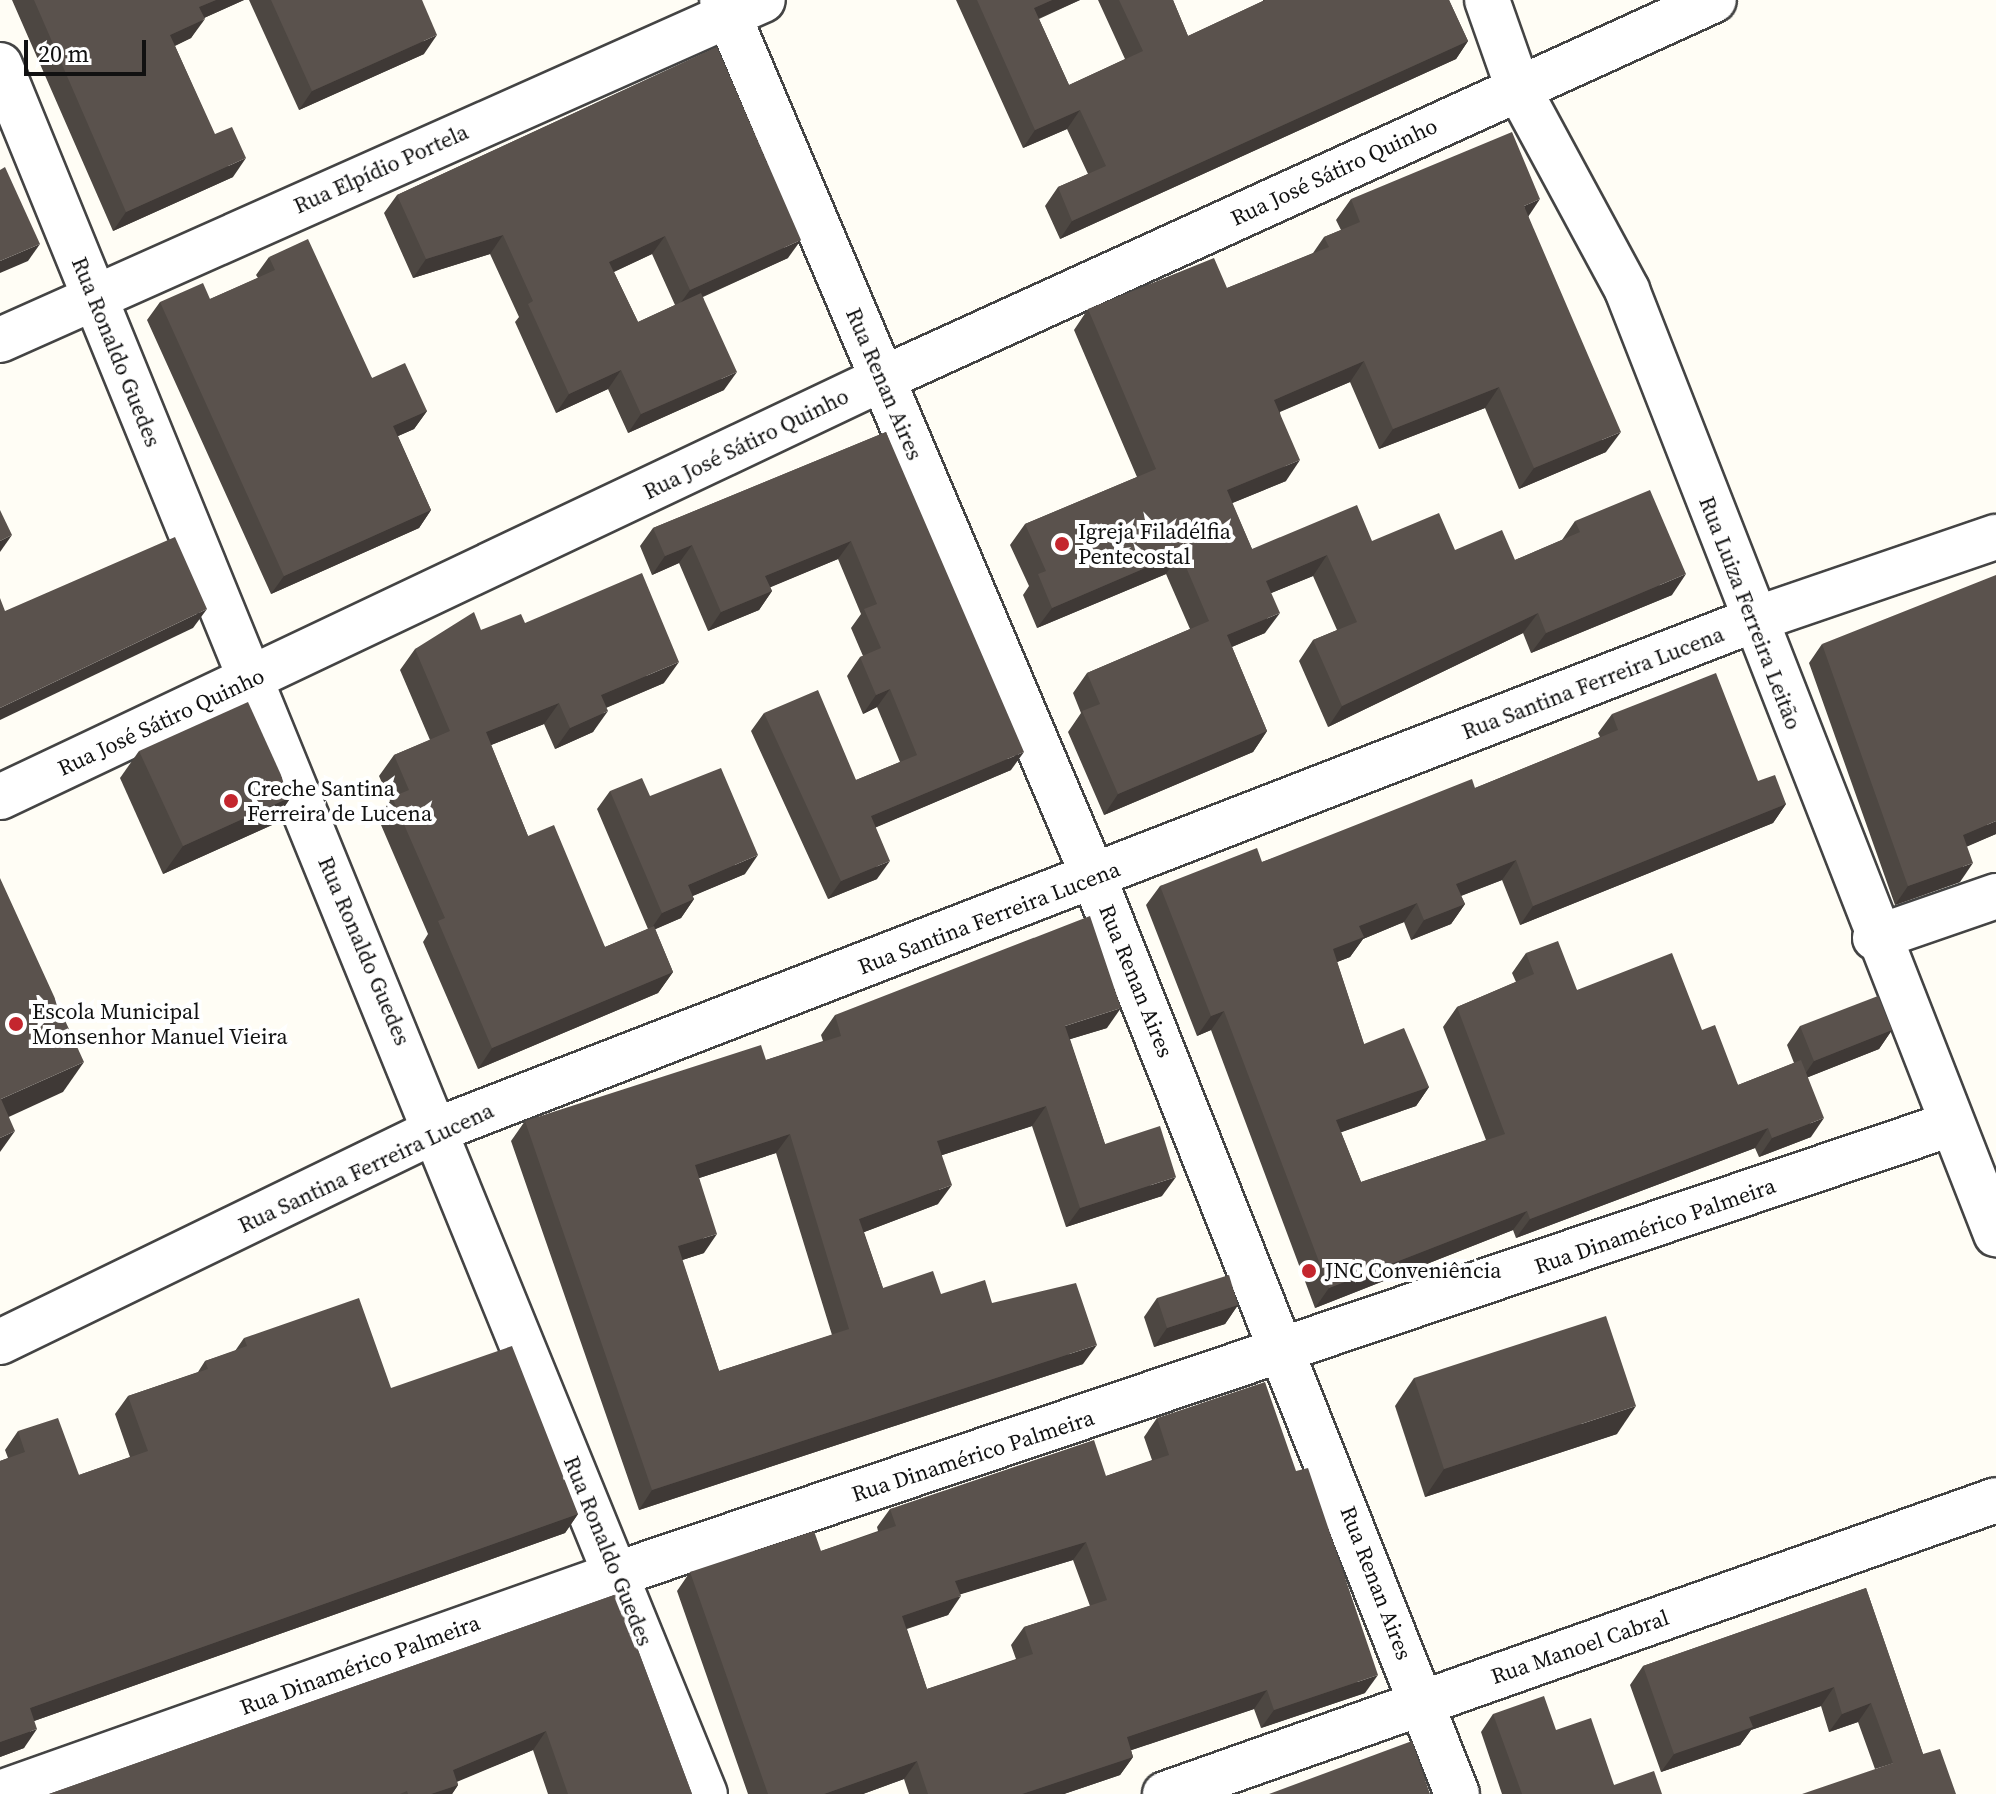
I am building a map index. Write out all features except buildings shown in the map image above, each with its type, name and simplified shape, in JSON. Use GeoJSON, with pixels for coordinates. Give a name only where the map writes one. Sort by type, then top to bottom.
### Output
{"type":"FeatureCollection","features":[{"type":"Feature","properties":{"kind":"street","name":"Rua Luiza Ferreira Leitão"},"geometry":{"type":"LineString","coordinates":[[1487,0],[1518,88],[1627,290],[1948,1125],[1996,1234]]}},
{"type":"Feature","properties":{"kind":"street","name":"Rua José Sátiro Quinho"},"geometry":{"type":"LineString","coordinates":[[0,797],[882,379],[1714,0]]}},
{"type":"Feature","properties":{"kind":"street","name":"Rua Elpídio Portela"},"geometry":{"type":"LineString","coordinates":[[0,340],[737,5]]}},
{"type":"Feature","properties":{"kind":"street","name":"Rua Renan Aires"},"geometry":{"type":"LineString","coordinates":[[737,5],[882,379],[1094,878],[1288,1352],[1457,1794]]}},
{"type":"Feature","properties":{"kind":"street","name":"Rua Ronaldo Guedes"},"geometry":{"type":"LineString","coordinates":[[0,65],[250,681],[439,1129],[705,1794]]}},
{"type":"Feature","properties":{"kind":"street","name":"Rua Santina Ferreira Lucena"},"geometry":{"type":"LineString","coordinates":[[0,1342],[439,1129],[1094,878],[1753,620],[1996,537]]}},
{"type":"Feature","properties":{"kind":"street"},"geometry":{"type":"LineString","coordinates":[[1875,938],[1996,896]]}},
{"type":"Feature","properties":{"kind":"street","name":"Rua Dinamérico Palmeira"},"geometry":{"type":"LineString","coordinates":[[0,1793],[617,1574],[1288,1352],[1948,1125]]}},
{"type":"Feature","properties":{"kind":"street","name":"Rua Manoel Cabral"},"geometry":{"type":"LineString","coordinates":[[1165,1794],[1996,1500]]}},
{"type":"Feature","properties":{"kind":"place","name":"Igreja Filadélfia Pentecostal"},"geometry":{"type":"Point","coordinates":[1062,544]}},
{"type":"Feature","properties":{"kind":"place","name":"Creche Santina Ferreira de Lucena"},"geometry":{"type":"Point","coordinates":[231,801]}},
{"type":"Feature","properties":{"kind":"place","name":"Escola Municipal Monsenhor Manuel Vieira"},"geometry":{"type":"Point","coordinates":[16,1024]}},
{"type":"Feature","properties":{"kind":"place","name":"JNC Conveniência"},"geometry":{"type":"Point","coordinates":[1309,1271]}}]}
